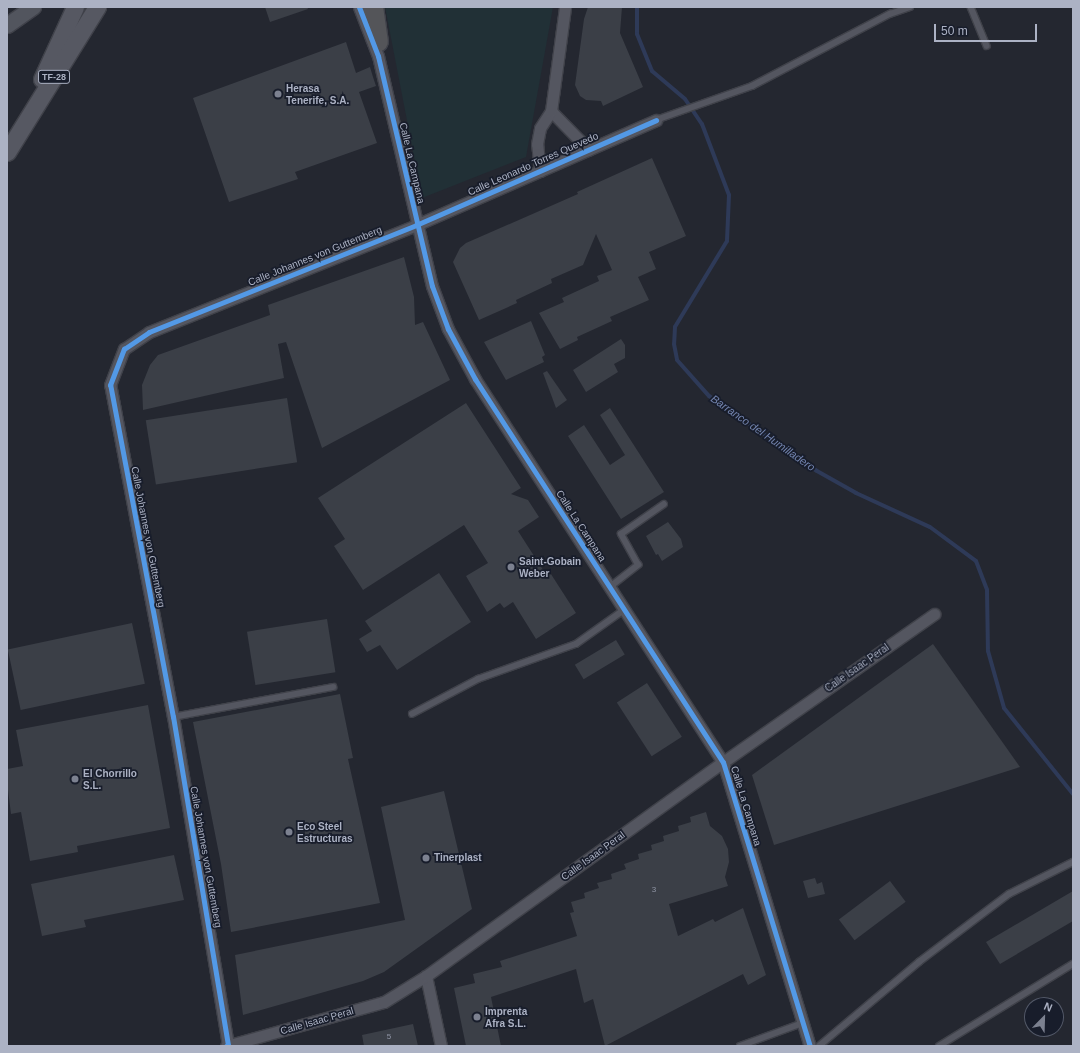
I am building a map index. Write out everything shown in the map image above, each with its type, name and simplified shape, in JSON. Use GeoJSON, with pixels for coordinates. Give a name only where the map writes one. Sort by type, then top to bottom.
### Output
{"type":"FeatureCollection","features":[{"type":"Feature","properties":{"kind":"highway"},"geometry":{"type":"LineString","coordinates":[[373,7],[378,49]]}},
{"type":"Feature","properties":{"kind":"main road"},"geometry":{"type":"LineString","coordinates":[[10,22],[28,7]]}},
{"type":"Feature","properties":{"kind":"main road"},"geometry":{"type":"LineString","coordinates":[[10,22],[32,7]]}},
{"type":"Feature","properties":{"kind":"main road","name":"TF-28"},"geometry":{"type":"LineString","coordinates":[[8,154],[98,7]]}},
{"type":"Feature","properties":{"kind":"main road","name":"TF-28"},"geometry":{"type":"LineString","coordinates":[[8,154],[74,8]]}},
{"type":"Feature","properties":{"kind":"street","name":"Calle La Campana"},"geometry":{"type":"LineString","coordinates":[[359,7],[378,49]]}},
{"type":"Feature","properties":{"kind":"street","name":"Calle La Campana"},"geometry":{"type":"LineString","coordinates":[[366,7],[378,49],[416,225],[432,286],[448,329],[475,379],[723,762],[810,1046]]}},
{"type":"Feature","properties":{"kind":"street"},"geometry":{"type":"LineString","coordinates":[[540,171],[537,144],[540,128],[551,111],[565,7]]}},
{"type":"Feature","properties":{"kind":"street"},"geometry":{"type":"LineString","coordinates":[[551,111],[589,150]]}},
{"type":"Feature","properties":{"kind":"street","name":"Calle Leonardo Torres Quevedo"},"geometry":{"type":"LineString","coordinates":[[416,225],[656,120]]}},
{"type":"Feature","properties":{"kind":"street","name":"Calle Johannes von Guttemberg"},"geometry":{"type":"LineString","coordinates":[[227,1046],[173,717],[110,385],[124,349],[149,332],[416,225]]}},
{"type":"Feature","properties":{"kind":"street","name":"Calle Isaac Peral"},"geometry":{"type":"LineString","coordinates":[[227,1046],[384,1002],[426,976],[723,762],[934,614]]}},
{"type":"Feature","properties":{"kind":"street"},"geometry":{"type":"LineString","coordinates":[[426,976],[440,1046]]}},
{"type":"Feature","properties":{"kind":"lane"},"geometry":{"type":"LineString","coordinates":[[656,120],[752,86],[890,14],[910,7]]}},
{"type":"Feature","properties":{"kind":"lane"},"geometry":{"type":"LineString","coordinates":[[971,7],[987,46]]}},
{"type":"Feature","properties":{"kind":"lane"},"geometry":{"type":"LineString","coordinates":[[610,587],[638,565],[621,534],[664,504]]}},
{"type":"Feature","properties":{"kind":"lane"},"geometry":{"type":"LineString","coordinates":[[412,714],[478,679],[576,644],[624,610]]}},
{"type":"Feature","properties":{"kind":"lane"},"geometry":{"type":"LineString","coordinates":[[173,717],[333,687]]}},
{"type":"Feature","properties":{"kind":"lane"},"geometry":{"type":"LineString","coordinates":[[819,1046],[919,962],[1009,894],[1073,862]]}},
{"type":"Feature","properties":{"kind":"lane"},"geometry":{"type":"LineString","coordinates":[[939,1046],[1073,964]]}},
{"type":"Feature","properties":{"kind":"lane"},"geometry":{"type":"LineString","coordinates":[[740,1046],[803,1023]]}},
{"type":"Feature","properties":{"kind":"shaded area"},"geometry":{"type":"Polygon","coordinates":[[[385,7],[553,7],[526,157],[422,198],[385,7]]]}},
{"type":"Feature","properties":{"kind":"building"},"geometry":{"type":"Polygon","coordinates":[[[265,7],[307,7],[308,9],[270,22],[265,7]]]}},
{"type":"Feature","properties":{"kind":"building"},"geometry":{"type":"Polygon","coordinates":[[[588,7],[622,7],[620,33],[643,87],[603,106],[601,101],[586,100],[580,96],[575,85],[584,19],[588,7]]]}},
{"type":"Feature","properties":{"kind":"building"},"geometry":{"type":"Polygon","coordinates":[[[346,42],[356,73],[370,67],[376,86],[359,92],[377,143],[295,172],[298,179],[229,202],[193,98],[346,42]]]}},
{"type":"Feature","properties":{"kind":"building"},"geometry":{"type":"Polygon","coordinates":[[[652,158],[686,236],[649,252],[656,269],[638,277],[649,300],[610,317],[612,321],[577,337],[578,340],[560,349],[539,313],[564,302],[562,298],[599,281],[597,276],[612,270],[596,234],[583,265],[551,279],[552,283],[516,300],[517,303],[479,320],[453,262],[460,248],[466,243],[578,194],[577,192],[652,158]]]}},
{"type":"Feature","properties":{"kind":"building"},"geometry":{"type":"Polygon","coordinates":[[[404,257],[414,297],[415,325],[423,322],[450,380],[322,448],[286,342],[278,344],[284,378],[143,410],[142,385],[150,365],[158,355],[270,315],[268,305],[404,257]]]}},
{"type":"Feature","properties":{"kind":"building"},"geometry":{"type":"Polygon","coordinates":[[[531,321],[545,355],[542,357],[544,362],[506,380],[484,342],[531,321]]]}},
{"type":"Feature","properties":{"kind":"building"},"geometry":{"type":"Polygon","coordinates":[[[621,339],[625,345],[625,358],[614,364],[618,372],[586,392],[573,370],[621,339]]]}},
{"type":"Feature","properties":{"kind":"building"},"geometry":{"type":"Polygon","coordinates":[[[547,371],[567,400],[556,408],[543,373],[547,371]]]}},
{"type":"Feature","properties":{"kind":"building"},"geometry":{"type":"Polygon","coordinates":[[[287,398],[297,462],[156,485],[146,420],[287,398]]]}},
{"type":"Feature","properties":{"kind":"building"},"geometry":{"type":"Polygon","coordinates":[[[466,403],[521,488],[511,494],[528,500],[539,517],[518,531],[545,573],[549,571],[576,613],[536,639],[513,602],[504,608],[500,603],[487,612],[466,576],[488,563],[464,525],[363,590],[334,546],[345,539],[318,498],[466,403]]]}},
{"type":"Feature","properties":{"kind":"building"},"geometry":{"type":"Polygon","coordinates":[[[610,408],[664,492],[621,519],[568,436],[584,425],[610,465],[625,455],[600,415],[610,408]]]}},
{"type":"Feature","properties":{"kind":"building"},"geometry":{"type":"Polygon","coordinates":[[[668,522],[681,539],[683,547],[662,561],[658,554],[656,555],[646,536],[668,522]]]}},
{"type":"Feature","properties":{"kind":"building"},"geometry":{"type":"Polygon","coordinates":[[[439,573],[471,622],[397,670],[380,645],[367,652],[359,639],[372,631],[365,621],[439,573]]]}},
{"type":"Feature","properties":{"kind":"building"},"geometry":{"type":"Polygon","coordinates":[[[327,619],[335,672],[255,685],[247,632],[327,619]]]}},
{"type":"Feature","properties":{"kind":"building"},"geometry":{"type":"Polygon","coordinates":[[[132,623],[145,684],[21,710],[8,649],[132,623]]]}},
{"type":"Feature","properties":{"kind":"building"},"geometry":{"type":"Polygon","coordinates":[[[616,640],[625,655],[584,679],[575,665],[616,640]]]}},
{"type":"Feature","properties":{"kind":"building"},"geometry":{"type":"Polygon","coordinates":[[[933,644],[1020,767],[774,845],[752,775],[933,644]]]}},
{"type":"Feature","properties":{"kind":"building"},"geometry":{"type":"Polygon","coordinates":[[[647,683],[682,737],[652,756],[617,703],[647,683]]]}},
{"type":"Feature","properties":{"kind":"building"},"geometry":{"type":"Polygon","coordinates":[[[340,694],[353,758],[348,759],[380,903],[231,932],[221,864],[193,722],[340,694]]]}},
{"type":"Feature","properties":{"kind":"building"},"geometry":{"type":"Polygon","coordinates":[[[148,705],[170,828],[77,846],[78,852],[30,861],[21,812],[11,814],[7,782],[7,769],[23,766],[16,730],[148,705]]]}},
{"type":"Feature","properties":{"kind":"building"},"geometry":{"type":"Polygon","coordinates":[[[444,791],[472,909],[384,972],[363,981],[243,1015],[235,955],[405,920],[381,807],[444,791]]]}},
{"type":"Feature","properties":{"kind":"building"},"geometry":{"type":"Polygon","coordinates":[[[706,812],[710,826],[722,836],[728,849],[729,862],[725,877],[728,886],[669,904],[678,936],[713,919],[715,922],[743,908],[766,975],[748,985],[743,974],[605,1046],[593,999],[584,1003],[576,969],[491,997],[501,1046],[466,1046],[454,988],[475,983],[473,974],[502,967],[500,961],[577,936],[570,913],[574,912],[571,902],[585,898],[584,893],[599,888],[597,883],[612,879],[611,874],[626,869],[624,864],[639,859],[638,854],[652,850],[651,845],[664,841],[663,836],[679,831],[678,826],[691,822],[690,817],[706,812]]]}},
{"type":"Feature","properties":{"kind":"building"},"geometry":{"type":"Polygon","coordinates":[[[174,855],[184,900],[84,920],[86,927],[42,936],[31,884],[174,855]]]}},
{"type":"Feature","properties":{"kind":"building"},"geometry":{"type":"Polygon","coordinates":[[[815,878],[817,884],[822,882],[825,894],[808,898],[803,881],[815,878]]]}},
{"type":"Feature","properties":{"kind":"building"},"geometry":{"type":"Polygon","coordinates":[[[890,881],[906,902],[855,940],[839,920],[890,881]]]}},
{"type":"Feature","properties":{"kind":"building"},"geometry":{"type":"Polygon","coordinates":[[[1073,891],[1073,921],[1000,964],[986,942],[1073,891]]]}},
{"type":"Feature","properties":{"kind":"building"},"geometry":{"type":"Polygon","coordinates":[[[413,1024],[418,1046],[364,1046],[362,1035],[413,1024]]]}},
{"type":"Feature","properties":{"kind":"waterway","name":"Barranco del Humilladero"},"geometry":{"type":"LineString","coordinates":[[637,7],[637,34],[652,71],[685,99],[702,124],[729,195],[727,241],[675,327],[674,344],[677,360],[709,396],[817,471],[856,493],[930,527],[976,561],[987,590],[988,651],[1004,708],[1073,794]]}},
{"type":"Feature","properties":{"kind":"cycle path"},"geometry":{"type":"LineString","coordinates":[[359,7],[378,56],[432,286],[448,329],[475,379],[723,762],[810,1046]]}},
{"type":"Feature","properties":{"kind":"cycle path"},"geometry":{"type":"LineString","coordinates":[[226,1046],[228,1045],[173,717],[110,385],[124,349],[149,332],[416,225],[656,120]]}},
{"type":"Feature","properties":{"kind":"place","name":"Herasa Tenerife, S.A."},"geometry":{"type":"Point","coordinates":[278,94]}},
{"type":"Feature","properties":{"kind":"place","name":"Saint-Gobain Weber"},"geometry":{"type":"Point","coordinates":[511,567]}},
{"type":"Feature","properties":{"kind":"place","name":"El Chorrillo S.L."},"geometry":{"type":"Point","coordinates":[75,779]}},
{"type":"Feature","properties":{"kind":"place","name":"Eco Steel Estructuras"},"geometry":{"type":"Point","coordinates":[289,832]}},
{"type":"Feature","properties":{"kind":"place","name":"Tinerplast"},"geometry":{"type":"Point","coordinates":[426,858]}},
{"type":"Feature","properties":{"kind":"place","name":"Imprenta Afra S.L."},"geometry":{"type":"Point","coordinates":[477,1017]}}]}
